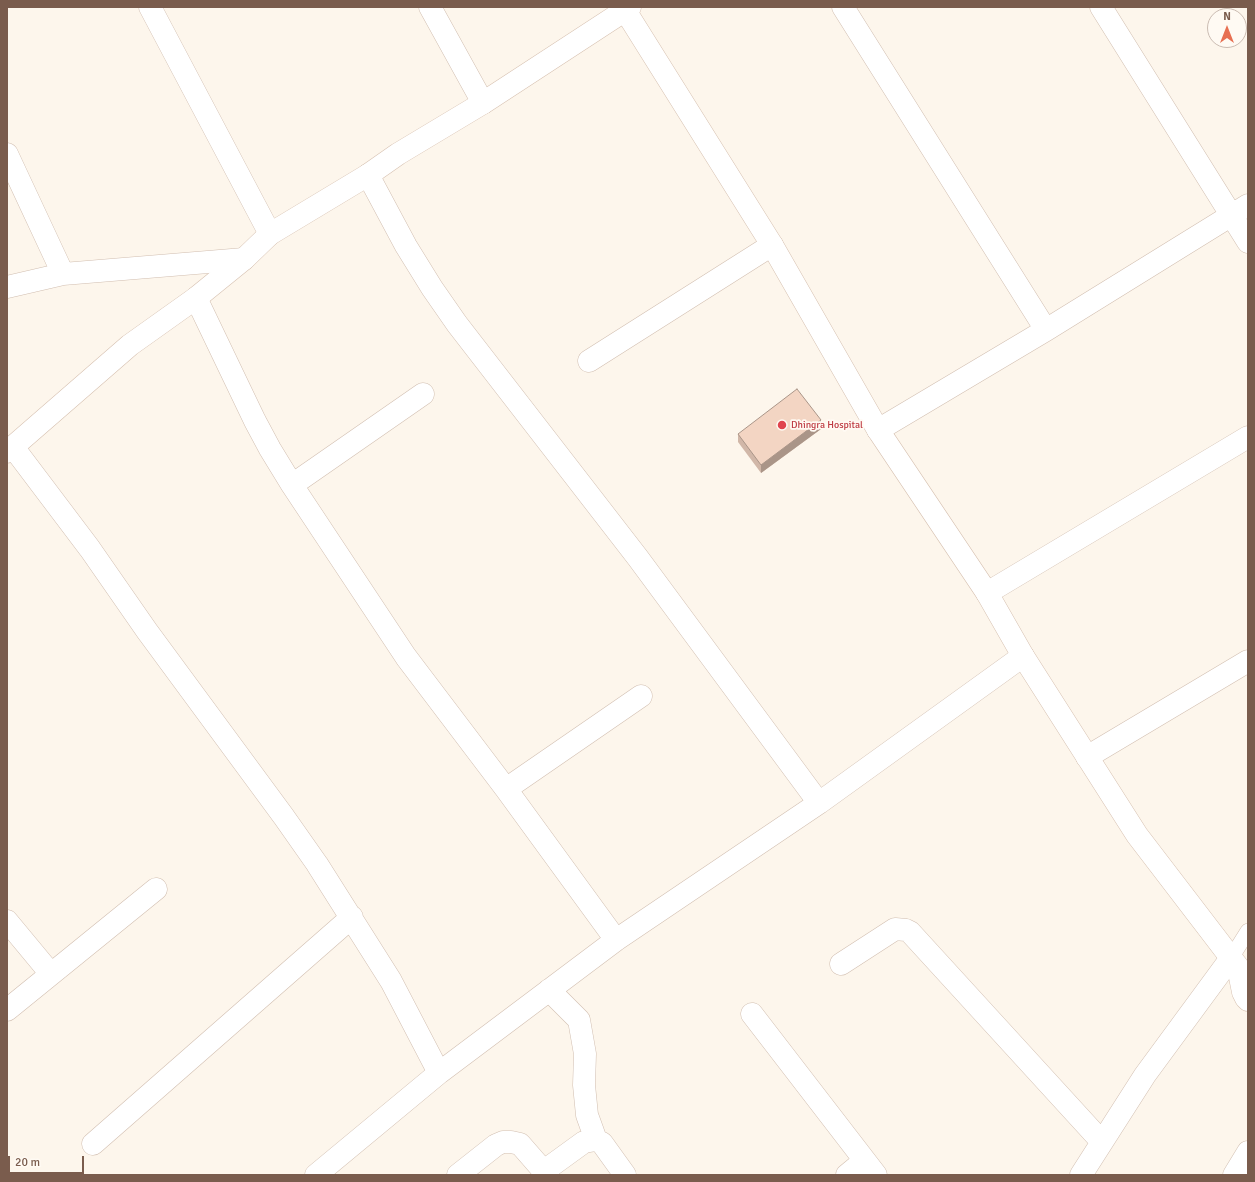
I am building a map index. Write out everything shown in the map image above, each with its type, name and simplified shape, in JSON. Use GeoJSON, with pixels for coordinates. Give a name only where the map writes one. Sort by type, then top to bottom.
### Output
{"type":"FeatureCollection","features":[{"type":"Feature","properties":{"kind":"street"},"geometry":{"type":"LineString","coordinates":[[150,7],[270,234]]}},
{"type":"Feature","properties":{"kind":"street"},"geometry":{"type":"LineString","coordinates":[[430,7],[483,103]]}},
{"type":"Feature","properties":{"kind":"street"},"geometry":{"type":"LineString","coordinates":[[843,7],[1046,330]]}},
{"type":"Feature","properties":{"kind":"street"},"geometry":{"type":"LineString","coordinates":[[439,1073],[391,981],[352,917],[284,817],[147,631],[90,549],[10,450],[130,345],[196,298],[244,259],[270,234],[483,103],[626,8],[772,245],[878,430],[986,593],[1023,656],[1087,757],[1137,835],[1239,965],[1243,992],[1248,1000]]}},
{"type":"Feature","properties":{"kind":"street"},"geometry":{"type":"LineString","coordinates":[[1109,10],[1240,210],[1248,242]]}},
{"type":"Feature","properties":{"kind":"street"},"geometry":{"type":"LineString","coordinates":[[7,154],[63,274]]}},
{"type":"Feature","properties":{"kind":"street"},"geometry":{"type":"LineString","coordinates":[[368,175],[406,246],[432,288],[457,324],[638,558],[819,803]]}},
{"type":"Feature","properties":{"kind":"street"},"geometry":{"type":"LineString","coordinates":[[878,430],[1046,330],[1240,210]]}},
{"type":"Feature","properties":{"kind":"street"},"geometry":{"type":"LineString","coordinates":[[589,361],[772,245]]}},
{"type":"Feature","properties":{"kind":"street"},"geometry":{"type":"LineString","coordinates":[[7,287],[63,274],[244,259]]}},
{"type":"Feature","properties":{"kind":"street"},"geometry":{"type":"LineString","coordinates":[[196,298],[255,421],[292,485],[406,657],[506,789],[616,940]]}},
{"type":"Feature","properties":{"kind":"street"},"geometry":{"type":"LineString","coordinates":[[292,485],[423,394]]}},
{"type":"Feature","properties":{"kind":"street"},"geometry":{"type":"LineString","coordinates":[[986,593],[1248,437]]}},
{"type":"Feature","properties":{"kind":"street"},"geometry":{"type":"LineString","coordinates":[[316,1175],[439,1073],[616,940],[819,803],[1023,656]]}},
{"type":"Feature","properties":{"kind":"street"},"geometry":{"type":"LineString","coordinates":[[1087,757],[1248,661]]}},
{"type":"Feature","properties":{"kind":"street"},"geometry":{"type":"LineString","coordinates":[[506,789],[641,696]]}},
{"type":"Feature","properties":{"kind":"street"},"geometry":{"type":"LineString","coordinates":[[7,1010],[156,889]]}},
{"type":"Feature","properties":{"kind":"street"},"geometry":{"type":"LineString","coordinates":[[94,1144],[352,917]]}},
{"type":"Feature","properties":{"kind":"street"},"geometry":{"type":"LineString","coordinates":[[7,921],[51,974]]}},
{"type":"Feature","properties":{"kind":"street"},"geometry":{"type":"LineString","coordinates":[[841,964],[895,929],[910,932],[1102,1142]]}},
{"type":"Feature","properties":{"kind":"street"},"geometry":{"type":"LineString","coordinates":[[1081,1175],[1149,1069],[1239,965]]}},
{"type":"Feature","properties":{"kind":"street"},"geometry":{"type":"LineString","coordinates":[[549,990],[579,1020],[585,1054],[584,1085],[587,1115],[596,1140]]}},
{"type":"Feature","properties":{"kind":"street"},"geometry":{"type":"LineString","coordinates":[[752,1014],[870,1168],[847,1175]]}},
{"type":"Feature","properties":{"kind":"street"},"geometry":{"type":"LineString","coordinates":[[458,1175],[496,1145],[503,1142],[520,1144],[546,1173],[584,1142],[596,1140],[602,1143],[625,1175]]}},
{"type":"Feature","properties":{"kind":"street"},"geometry":{"type":"LineString","coordinates":[[1234,1175],[1248,1152]]}},
{"type":"Feature","properties":{"kind":"lane"},"geometry":{"type":"LineString","coordinates":[[1239,965],[1248,931]]}},
{"type":"Feature","properties":{"kind":"building"},"geometry":{"type":"Polygon","coordinates":[[[797,389],[821,420],[761,465],[738,434],[797,389]]]}},
{"type":"Feature","properties":{"kind":"place","name":"Dhingra Hospital"},"geometry":{"type":"Point","coordinates":[782,425]}}]}
